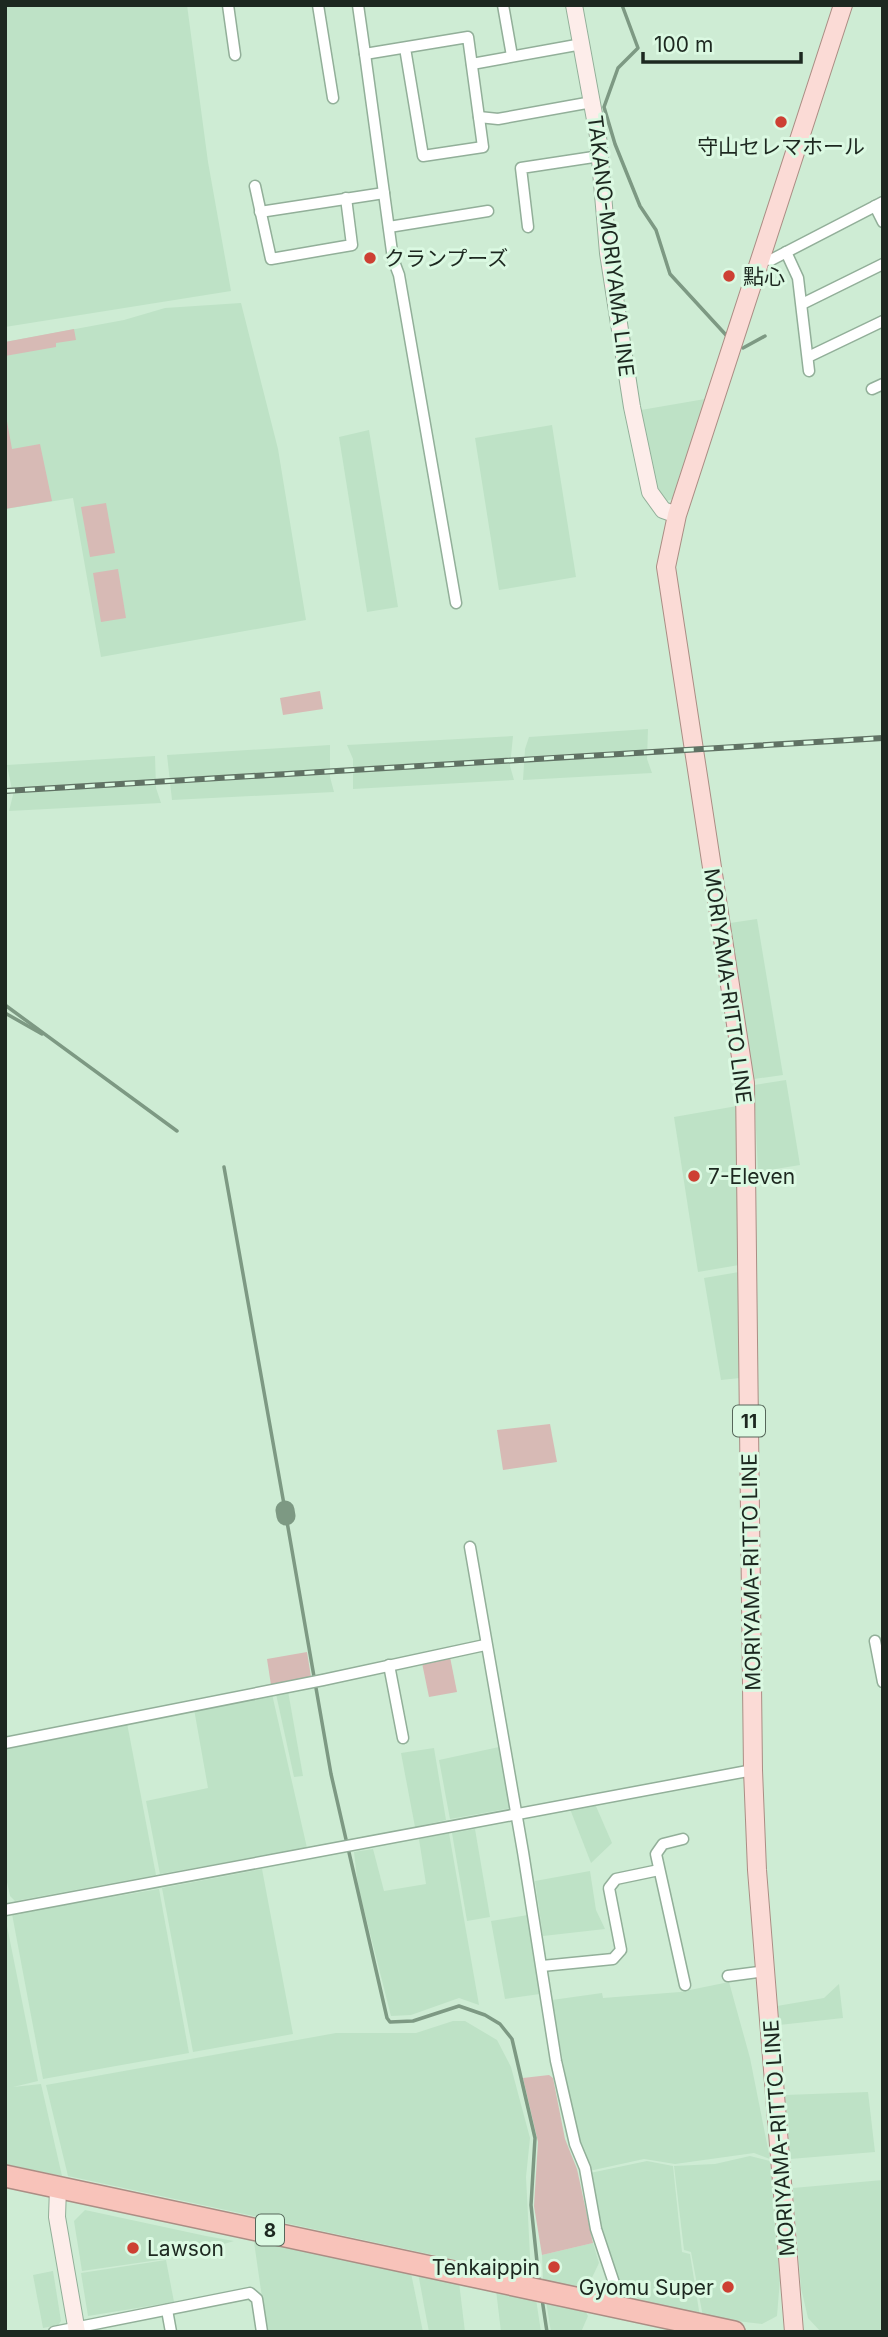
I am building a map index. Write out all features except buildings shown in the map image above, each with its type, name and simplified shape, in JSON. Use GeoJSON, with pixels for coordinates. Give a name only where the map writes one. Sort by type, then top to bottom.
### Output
{"type":"FeatureCollection","features":[{"type":"Feature","properties":{"kind":"highway","name":"8"},"geometry":{"type":"LineString","coordinates":[[5,2176],[384,2254],[734,2332]]}},
{"type":"Feature","properties":{"kind":"main road","name":"TAKANO-MORIYAMA LINE"},"geometry":{"type":"LineString","coordinates":[[574,5],[600,156],[608,253],[618,328],[650,492],[663,510],[677,515]]}},
{"type":"Feature","properties":{"kind":"main road","name":"MORIYAMA-RITTO LINE"},"geometry":{"type":"LineString","coordinates":[[794,2332],[752,1770],[745,1083],[666,585],[666,556],[843,5]]}},
{"type":"Feature","properties":{"kind":"main road"},"geometry":{"type":"LineString","coordinates":[[58,2188],[57,2217],[77,2330]]}},
{"type":"Feature","properties":{"kind":"street"},"geometry":{"type":"LineString","coordinates":[[228,5],[235,55]]}},
{"type":"Feature","properties":{"kind":"street"},"geometry":{"type":"LineString","coordinates":[[318,5],[333,98]]}},
{"type":"Feature","properties":{"kind":"street"},"geometry":{"type":"LineString","coordinates":[[358,5],[389,227],[456,603]]}},
{"type":"Feature","properties":{"kind":"street"},"geometry":{"type":"LineString","coordinates":[[503,5],[512,57]]}},
{"type":"Feature","properties":{"kind":"street"},"geometry":{"type":"LineString","coordinates":[[365,54],[468,37],[483,146],[423,156],[405,48]]}},
{"type":"Feature","properties":{"kind":"street"},"geometry":{"type":"LineString","coordinates":[[472,64],[582,44]]}},
{"type":"Feature","properties":{"kind":"street"},"geometry":{"type":"LineString","coordinates":[[479,117],[498,119],[592,102]]}},
{"type":"Feature","properties":{"kind":"street"},"geometry":{"type":"LineString","coordinates":[[528,227],[521,168],[600,156]]}},
{"type":"Feature","properties":{"kind":"street"},"geometry":{"type":"LineString","coordinates":[[255,186],[271,260],[352,245],[346,198]]}},
{"type":"Feature","properties":{"kind":"street"},"geometry":{"type":"LineString","coordinates":[[260,212],[384,192]]}},
{"type":"Feature","properties":{"kind":"street"},"geometry":{"type":"LineString","coordinates":[[760,258],[771,260],[879,204],[883,222]]}},
{"type":"Feature","properties":{"kind":"street"},"geometry":{"type":"LineString","coordinates":[[389,227],[488,211]]}},
{"type":"Feature","properties":{"kind":"street"},"geometry":{"type":"LineString","coordinates":[[786,252],[798,278],[809,371]]}},
{"type":"Feature","properties":{"kind":"street"},"geometry":{"type":"LineString","coordinates":[[802,304],[883,264]]}},
{"type":"Feature","properties":{"kind":"street"},"geometry":{"type":"LineString","coordinates":[[808,357],[883,321]]}},
{"type":"Feature","properties":{"kind":"street"},"geometry":{"type":"LineString","coordinates":[[872,389],[883,384]]}},
{"type":"Feature","properties":{"kind":"street"},"geometry":{"type":"LineString","coordinates":[[470,1548],[568,2116],[584,2168],[596,2230],[606,2254],[617,2307]]}},
{"type":"Feature","properties":{"kind":"street"},"geometry":{"type":"LineString","coordinates":[[875,1641],[883,1682]]}},
{"type":"Feature","properties":{"kind":"street"},"geometry":{"type":"LineString","coordinates":[[5,1743],[315,1682],[485,1645]]}},
{"type":"Feature","properties":{"kind":"street"},"geometry":{"type":"LineString","coordinates":[[389,1665],[402,1738]]}},
{"type":"Feature","properties":{"kind":"street"},"geometry":{"type":"LineString","coordinates":[[5,1910],[752,1770]]}},
{"type":"Feature","properties":{"kind":"street"},"geometry":{"type":"LineString","coordinates":[[683,1839],[663,1844],[656,1854],[685,1985]]}},
{"type":"Feature","properties":{"kind":"street"},"geometry":{"type":"LineString","coordinates":[[542,1966],[613,1959],[621,1950],[609,1888],[617,1879],[659,1870]]}},
{"type":"Feature","properties":{"kind":"street"},"geometry":{"type":"LineString","coordinates":[[728,1976],[766,1971]]}},
{"type":"Feature","properties":{"kind":"street"},"geometry":{"type":"LineString","coordinates":[[54,2332],[77,2330],[250,2293],[257,2299],[262,2332]]}},
{"type":"Feature","properties":{"kind":"street"},"geometry":{"type":"LineString","coordinates":[[167,2311],[171,2332]]}},
{"type":"Feature","properties":{"kind":"shaded area"},"geometry":{"type":"Polygon","coordinates":[[[5,5],[187,5],[208,162],[231,291],[5,327],[5,5]]]}},
{"type":"Feature","properties":{"kind":"shaded area"},"geometry":{"type":"Polygon","coordinates":[[[241,303],[278,449],[306,620],[101,657],[73,498],[5,509],[5,342],[124,320],[165,308],[241,303]]]}},
{"type":"Feature","properties":{"kind":"shaded area"},"geometry":{"type":"Polygon","coordinates":[[[74,329],[76,340],[56,343],[56,347],[5,356],[5,342],[74,329]]]}},
{"type":"Feature","properties":{"kind":"shaded area"},"geometry":{"type":"Polygon","coordinates":[[[705,399],[672,499],[665,502],[658,495],[641,410],[705,399]]]}},
{"type":"Feature","properties":{"kind":"shaded area"},"geometry":{"type":"Polygon","coordinates":[[[5,410],[12,449],[40,444],[52,501],[5,509],[5,410]]]}},
{"type":"Feature","properties":{"kind":"shaded area"},"geometry":{"type":"Polygon","coordinates":[[[552,425],[576,577],[499,590],[475,438],[552,425]]]}},
{"type":"Feature","properties":{"kind":"shaded area"},"geometry":{"type":"Polygon","coordinates":[[[369,430],[398,607],[367,612],[339,437],[369,430]]]}},
{"type":"Feature","properties":{"kind":"shaded area"},"geometry":{"type":"Polygon","coordinates":[[[106,503],[115,553],[90,557],[81,507],[106,503]]]}},
{"type":"Feature","properties":{"kind":"shaded area"},"geometry":{"type":"Polygon","coordinates":[[[118,569],[126,618],[101,622],[93,573],[118,569]]]}},
{"type":"Feature","properties":{"kind":"shaded area"},"geometry":{"type":"Polygon","coordinates":[[[320,691],[323,709],[283,715],[280,698],[320,691]]]}},
{"type":"Feature","properties":{"kind":"shaded area"},"geometry":{"type":"Polygon","coordinates":[[[648,729],[647,759],[652,773],[523,780],[525,749],[529,737],[648,729]]]}},
{"type":"Feature","properties":{"kind":"shaded area"},"geometry":{"type":"Polygon","coordinates":[[[513,736],[510,766],[514,780],[353,789],[353,759],[347,745],[513,736]]]}},
{"type":"Feature","properties":{"kind":"shaded area"},"geometry":{"type":"Polygon","coordinates":[[[330,745],[330,777],[334,792],[172,800],[167,755],[330,745]]]}},
{"type":"Feature","properties":{"kind":"shaded area"},"geometry":{"type":"Polygon","coordinates":[[[155,756],[156,788],[161,803],[9,811],[13,795],[7,765],[155,756]]]}},
{"type":"Feature","properties":{"kind":"shaded area"},"geometry":{"type":"Polygon","coordinates":[[[757,919],[783,1075],[754,1079],[730,923],[757,919]]]}},
{"type":"Feature","properties":{"kind":"shaded area"},"geometry":{"type":"Polygon","coordinates":[[[786,1080],[800,1165],[758,1172],[754,1085],[786,1080]]]}},
{"type":"Feature","properties":{"kind":"shaded area"},"geometry":{"type":"Polygon","coordinates":[[[737,1106],[739,1265],[698,1272],[674,1117],[737,1106]]]}},
{"type":"Feature","properties":{"kind":"shaded area"},"geometry":{"type":"Polygon","coordinates":[[[739,1272],[740,1378],[721,1380],[704,1278],[739,1272]]]}},
{"type":"Feature","properties":{"kind":"shaded area"},"geometry":{"type":"Polygon","coordinates":[[[550,1424],[557,1462],[503,1470],[497,1430],[550,1424]]]}},
{"type":"Feature","properties":{"kind":"shaded area"},"geometry":{"type":"Polygon","coordinates":[[[307,1652],[311,1677],[271,1685],[267,1659],[307,1652]]]}},
{"type":"Feature","properties":{"kind":"shaded area"},"geometry":{"type":"Polygon","coordinates":[[[450,1657],[457,1692],[429,1697],[422,1663],[450,1657]]]}},
{"type":"Feature","properties":{"kind":"shaded area"},"geometry":{"type":"Polygon","coordinates":[[[288,1691],[303,1776],[294,1777],[276,1694],[288,1691]]]}},
{"type":"Feature","properties":{"kind":"shaded area"},"geometry":{"type":"Polygon","coordinates":[[[272,1694],[307,1848],[160,1874],[146,1801],[208,1788],[194,1709],[272,1694]]]}},
{"type":"Feature","properties":{"kind":"shaded area"},"geometry":{"type":"Polygon","coordinates":[[[127,1723],[156,1875],[15,1901],[10,1896],[5,1873],[5,1747],[127,1723]]]}},
{"type":"Feature","properties":{"kind":"shaded area"},"geometry":{"type":"Polygon","coordinates":[[[499,1747],[511,1808],[450,1819],[439,1760],[499,1747]]]}},
{"type":"Feature","properties":{"kind":"shaded area"},"geometry":{"type":"Polygon","coordinates":[[[434,1748],[446,1820],[415,1827],[401,1753],[434,1748]]]}},
{"type":"Feature","properties":{"kind":"shaded area"},"geometry":{"type":"Polygon","coordinates":[[[595,1804],[612,1843],[591,1863],[570,1809],[595,1804]]]}},
{"type":"Feature","properties":{"kind":"shaded area"},"geometry":{"type":"Polygon","coordinates":[[[475,1829],[490,1917],[467,1921],[452,1833],[475,1829]]]}},
{"type":"Feature","properties":{"kind":"shaded area"},"geometry":{"type":"Polygon","coordinates":[[[449,1833],[479,2005],[459,1998],[411,2015],[391,2016],[358,1886],[354,1852],[373,1849],[384,1891],[426,1884],[419,1839],[449,1833]]]}},
{"type":"Feature","properties":{"kind":"shaded area"},"geometry":{"type":"Polygon","coordinates":[[[262,1869],[293,2034],[193,2052],[162,1888],[262,1869]]]}},
{"type":"Feature","properties":{"kind":"shaded area"},"geometry":{"type":"Polygon","coordinates":[[[590,1871],[596,1910],[605,1929],[543,1936],[535,1881],[590,1871]]]}},
{"type":"Feature","properties":{"kind":"shaded area"},"geometry":{"type":"Polygon","coordinates":[[[159,1889],[189,2053],[43,2079],[12,1914],[159,1889]]]}},
{"type":"Feature","properties":{"kind":"shaded area"},"geometry":{"type":"Polygon","coordinates":[[[528,1915],[540,1994],[505,1999],[491,1921],[528,1915]]]}},
{"type":"Feature","properties":{"kind":"shaded area"},"geometry":{"type":"Polygon","coordinates":[[[5,1916],[38,2081],[13,2087],[41,2084],[62,2176],[5,2164],[5,1916]]]}},
{"type":"Feature","properties":{"kind":"shaded area"},"geometry":{"type":"Polygon","coordinates":[[[729,1982],[750,2058],[770,2159],[754,2153],[675,2164],[644,2159],[589,2171],[574,2123],[552,2000],[602,1993],[603,1998],[680,1992],[729,1982]]]}},
{"type":"Feature","properties":{"kind":"shaded area"},"geometry":{"type":"Polygon","coordinates":[[[839,1984],[843,2018],[779,2025],[777,2006],[824,1998],[839,1984]]]}},
{"type":"Feature","properties":{"kind":"shaded area"},"geometry":{"type":"Polygon","coordinates":[[[453,2021],[465,2021],[497,2040],[511,2067],[530,2138],[526,2177],[531,2276],[68,2176],[46,2085],[336,2033],[416,2033],[453,2021]]]}},
{"type":"Feature","properties":{"kind":"shaded area"},"geometry":{"type":"Polygon","coordinates":[[[549,2075],[553,2078],[565,2139],[577,2169],[593,2243],[542,2255],[534,2206],[538,2142],[523,2078],[549,2075]]]}},
{"type":"Feature","properties":{"kind":"shaded area"},"geometry":{"type":"Polygon","coordinates":[[[868,2092],[875,2152],[790,2159],[785,2095],[868,2092]]]}},
{"type":"Feature","properties":{"kind":"shaded area"},"geometry":{"type":"Polygon","coordinates":[[[750,2156],[770,2161],[780,2279],[777,2316],[762,2324],[703,2317],[691,2252],[684,2250],[674,2166],[715,2164],[750,2156]]]}},
{"type":"Feature","properties":{"kind":"shaded area"},"geometry":{"type":"Polygon","coordinates":[[[647,2161],[673,2166],[682,2252],[690,2254],[700,2317],[620,2301],[612,2260],[599,2228],[590,2173],[647,2161]]]}},
{"type":"Feature","properties":{"kind":"shaded area"},"geometry":{"type":"Polygon","coordinates":[[[883,2180],[883,2332],[821,2332],[808,2318],[801,2288],[793,2188],[883,2180]]]}},
{"type":"Feature","properties":{"kind":"shaded area"},"geometry":{"type":"Polygon","coordinates":[[[85,2210],[234,2241],[179,2257],[82,2271],[74,2221],[85,2210]]]}},
{"type":"Feature","properties":{"kind":"shaded area"},"geometry":{"type":"Polygon","coordinates":[[[254,2242],[274,2242],[411,2273],[423,2332],[267,2332],[254,2242]]]}},
{"type":"Feature","properties":{"kind":"shaded area"},"geometry":{"type":"Polygon","coordinates":[[[593,2243],[599,2263],[586,2290],[543,2280],[542,2255],[593,2243]]]}},
{"type":"Feature","properties":{"kind":"shaded area"},"geometry":{"type":"Polygon","coordinates":[[[166,2260],[174,2302],[88,2316],[81,2273],[166,2260]]]}},
{"type":"Feature","properties":{"kind":"shaded area"},"geometry":{"type":"Polygon","coordinates":[[[53,2271],[61,2321],[58,2325],[43,2328],[33,2275],[53,2271]]]}},
{"type":"Feature","properties":{"kind":"shaded area"},"geometry":{"type":"Polygon","coordinates":[[[418,2273],[459,2282],[465,2332],[429,2332],[418,2273]]]}},
{"type":"Feature","properties":{"kind":"shaded area"},"geometry":{"type":"Polygon","coordinates":[[[496,2290],[536,2299],[541,2332],[501,2332],[496,2290]]]}},
{"type":"Feature","properties":{"kind":"shaded area"},"geometry":{"type":"Polygon","coordinates":[[[546,2301],[585,2310],[588,2316],[581,2332],[551,2332],[546,2301]]]}},
{"type":"Feature","properties":{"kind":"waterway"},"geometry":{"type":"LineString","coordinates":[[622,5],[638,48],[618,68],[604,107],[615,144],[640,206],[656,230],[670,274],[726,335]]}},
{"type":"Feature","properties":{"kind":"waterway"},"geometry":{"type":"LineString","coordinates":[[743,348],[765,336]]}},
{"type":"Feature","properties":{"kind":"waterway"},"geometry":{"type":"LineString","coordinates":[[5,1005],[177,1131]]}},
{"type":"Feature","properties":{"kind":"waterway"},"geometry":{"type":"LineString","coordinates":[[5,1013],[42,1034]]}},
{"type":"Feature","properties":{"kind":"waterway"},"geometry":{"type":"LineString","coordinates":[[224,1167],[285,1510]]}},
{"type":"Feature","properties":{"kind":"waterway"},"geometry":{"type":"LineString","coordinates":[[285,1510],[286,1516]]}},
{"type":"Feature","properties":{"kind":"waterway"},"geometry":{"type":"LineString","coordinates":[[286,1516],[331,1774],[387,2018],[390,2022],[413,2021],[459,2006],[485,2015],[500,2024],[512,2039],[535,2138],[531,2205],[539,2281]]}},
{"type":"Feature","properties":{"kind":"waterway"},"geometry":{"type":"LineString","coordinates":[[542,2299],[547,2332]]}},
{"type":"Feature","properties":{"kind":"railway"},"geometry":{"type":"LineString","coordinates":[[5,791],[883,738]]}},
{"type":"Feature","properties":{"kind":"place","name":"守山セレマホール"},"geometry":{"type":"Point","coordinates":[781,122]}},
{"type":"Feature","properties":{"kind":"place","name":"クランプーズ"},"geometry":{"type":"Point","coordinates":[370,258]}},
{"type":"Feature","properties":{"kind":"place","name":"點心"},"geometry":{"type":"Point","coordinates":[729,276]}},
{"type":"Feature","properties":{"kind":"place","name":"7-Eleven"},"geometry":{"type":"Point","coordinates":[694,1176]}},
{"type":"Feature","properties":{"kind":"place","name":"Lawson"},"geometry":{"type":"Point","coordinates":[133,2248]}},
{"type":"Feature","properties":{"kind":"place","name":"Tenkaippin"},"geometry":{"type":"Point","coordinates":[554,2267]}},
{"type":"Feature","properties":{"kind":"place","name":"Gyomu Super"},"geometry":{"type":"Point","coordinates":[728,2287]}}]}
